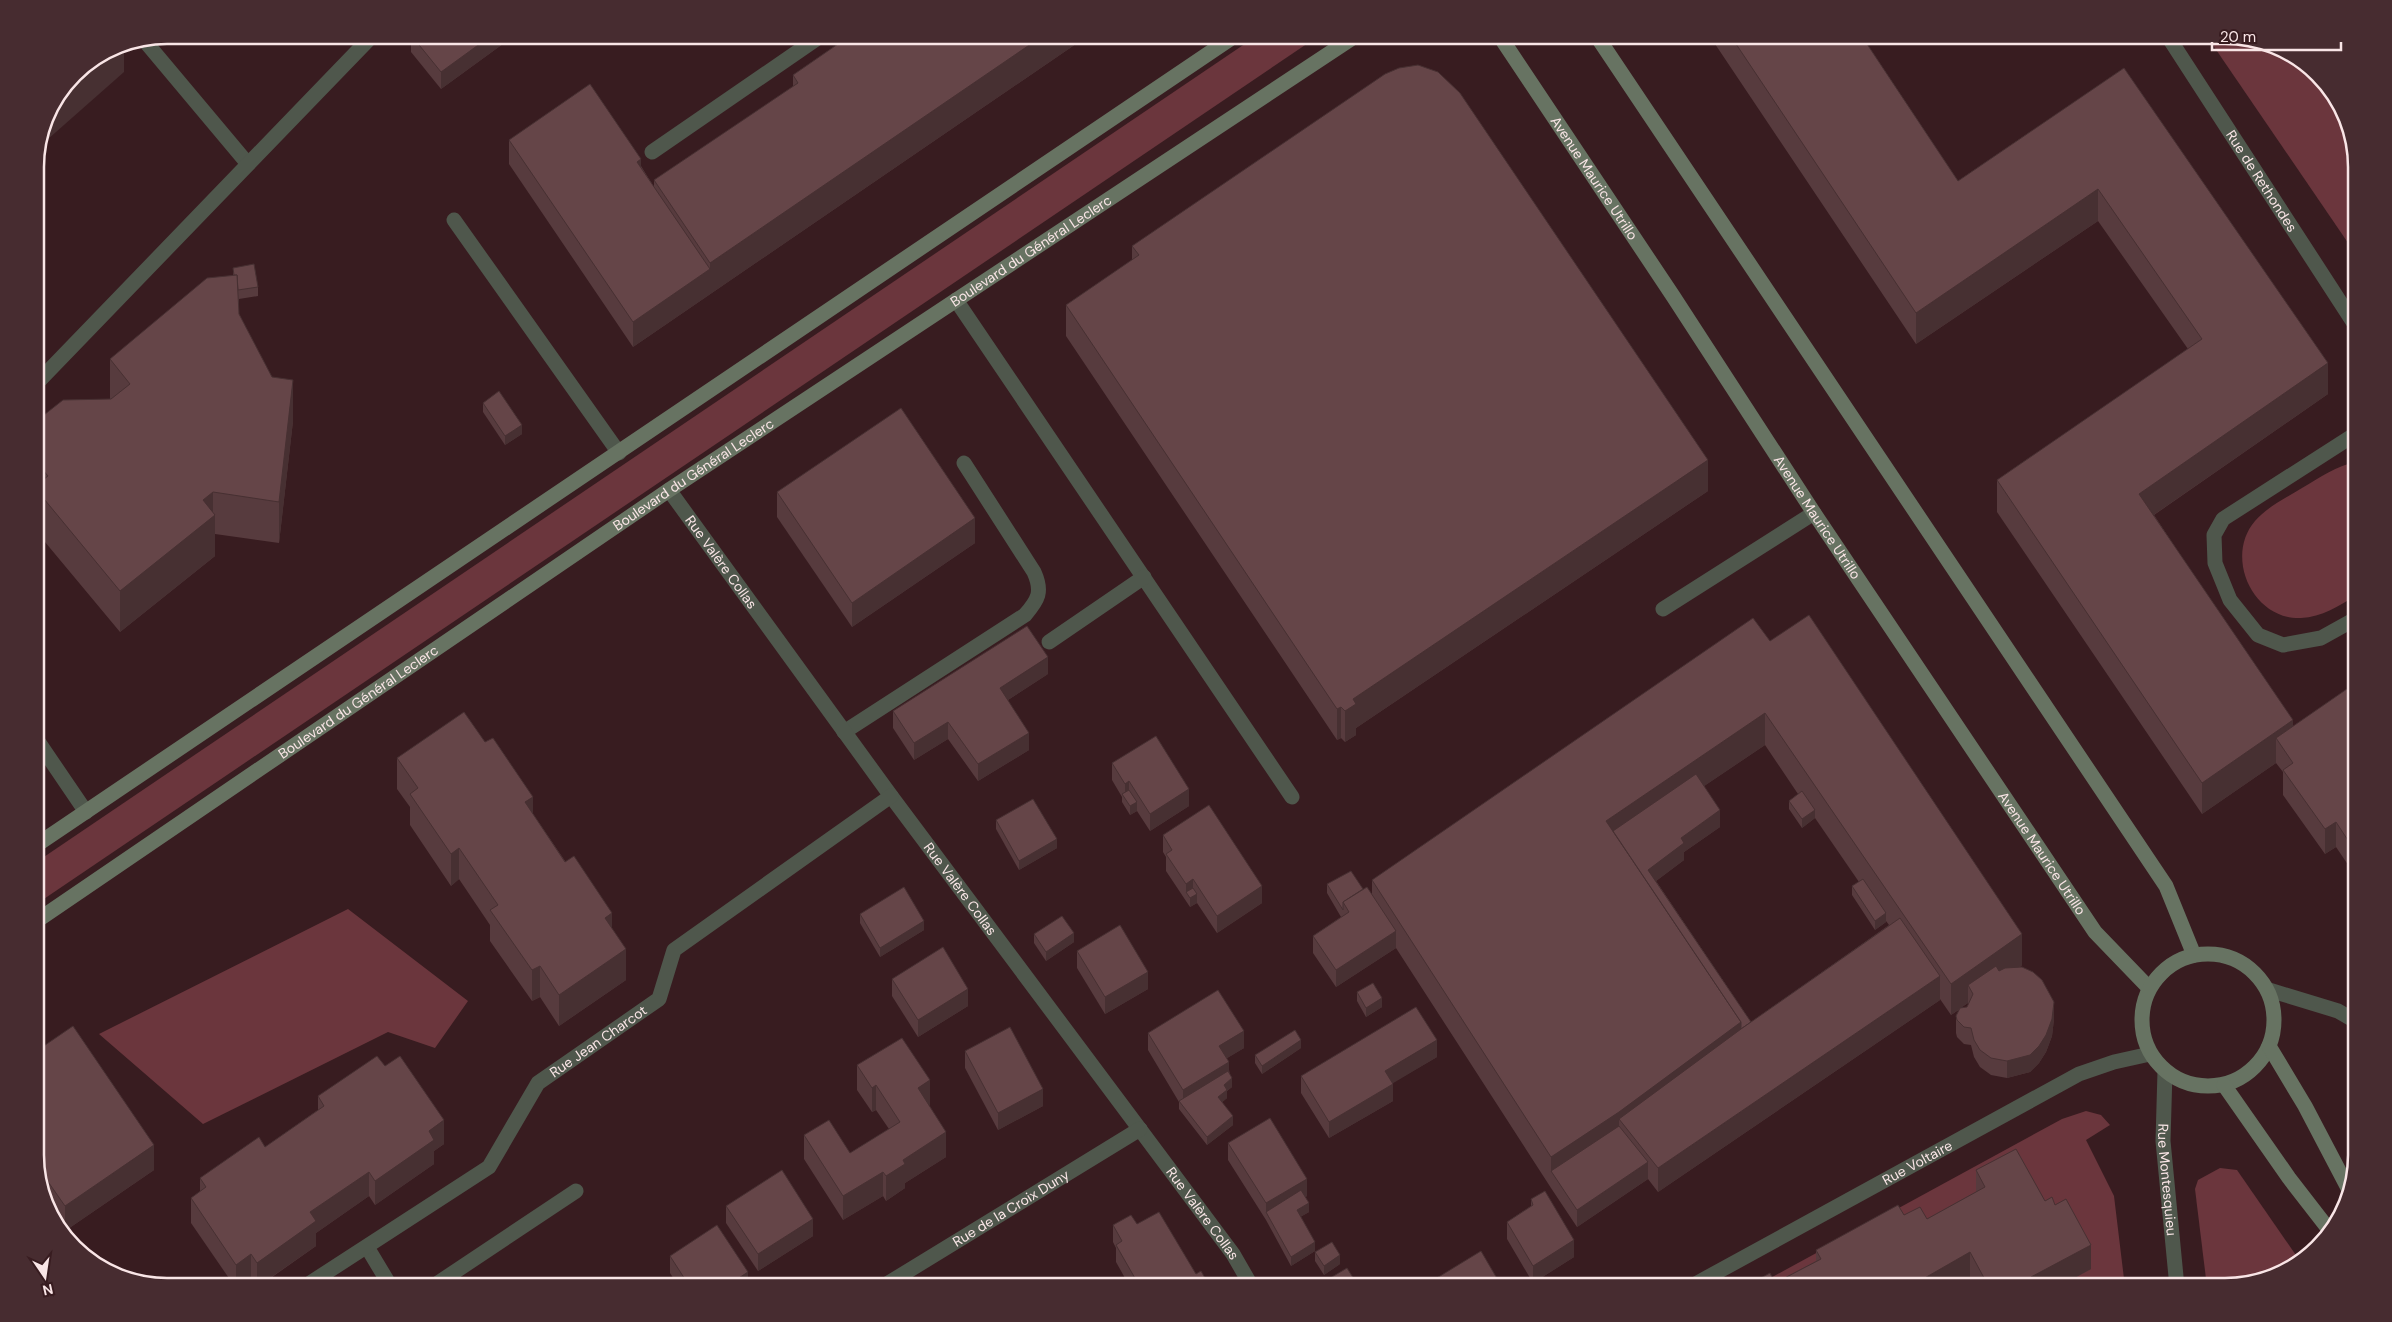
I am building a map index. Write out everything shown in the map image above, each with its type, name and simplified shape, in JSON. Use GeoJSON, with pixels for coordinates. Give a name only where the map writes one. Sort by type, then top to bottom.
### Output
{"type":"FeatureCollection","features":[{"type":"Feature","properties":{"kind":"street"},"geometry":{"type":"LineString","coordinates":[[44,376],[364,44]]}},
{"type":"Feature","properties":{"kind":"street"},"geometry":{"type":"LineString","coordinates":[[652,152],[809,44]]}},
{"type":"Feature","properties":{"kind":"street"},"geometry":{"type":"LineString","coordinates":[[44,840],[1223,44]]}},
{"type":"Feature","properties":{"kind":"street","name":"Boulevard du Général Leclerc"},"geometry":{"type":"LineString","coordinates":[[44,916],[669,490],[1343,44]]}},
{"type":"Feature","properties":{"kind":"street","name":"Avenue Maurice Utrillo"},"geometry":{"type":"LineString","coordinates":[[1505,44],[1674,296],[1814,513],[2095,932],[2149,988]]}},
{"type":"Feature","properties":{"kind":"street"},"geometry":{"type":"LineString","coordinates":[[1602,44],[2166,886],[2194,955]]}},
{"type":"Feature","properties":{"kind":"street","name":"Rue de Rethondes"},"geometry":{"type":"LineString","coordinates":[[2172,44],[2348,314]]}},
{"type":"Feature","properties":{"kind":"street"},"geometry":{"type":"LineString","coordinates":[[148,45],[248,164]]}},
{"type":"Feature","properties":{"kind":"street"},"geometry":{"type":"LineString","coordinates":[[454,220],[619,453]]}},
{"type":"Feature","properties":{"kind":"street"},"geometry":{"type":"LineString","coordinates":[[956,300],[1292,796]]}},
{"type":"Feature","properties":{"kind":"street"},"geometry":{"type":"LineString","coordinates":[[2348,439],[2223,519],[2214,535],[2215,563],[2230,600],[2258,635],[2283,645],[2321,638],[2348,623]]}},
{"type":"Feature","properties":{"kind":"street"},"geometry":{"type":"LineString","coordinates":[[844,732],[1025,615],[1037,601],[1039,583],[1034,572],[964,463]]}},
{"type":"Feature","properties":{"kind":"street","name":"Rue Valère Collas"},"geometry":{"type":"LineString","coordinates":[[669,490],[891,796],[1233,1254],[1247,1278]]}},
{"type":"Feature","properties":{"kind":"street"},"geometry":{"type":"LineString","coordinates":[[1663,609],[1814,513]]}},
{"type":"Feature","properties":{"kind":"street"},"geometry":{"type":"LineString","coordinates":[[1049,642],[1144,577]]}},
{"type":"Feature","properties":{"kind":"street"},"geometry":{"type":"LineString","coordinates":[[44,750],[86,812]]}},
{"type":"Feature","properties":{"kind":"street","name":"Rue Jean Charcot"},"geometry":{"type":"LineString","coordinates":[[318,1278],[489,1167],[538,1083],[659,999],[674,950],[891,796]]}},
{"type":"Feature","properties":{"kind":"street"},"geometry":{"type":"LineString","coordinates":[[2214,954],[2234,959],[2250,969],[2269,990],[2273,1006],[2274,1026],[2269,1046],[2259,1063],[2243,1076],[2224,1085],[2204,1087],[2183,1082],[2165,1071],[2150,1054],[2142,1032],[2142,1009],[2149,988],[2161,973],[2176,961],[2194,955],[2214,954]]}},
{"type":"Feature","properties":{"kind":"street"},"geometry":{"type":"LineString","coordinates":[[2269,990],[2338,1011],[2348,1017]]}},
{"type":"Feature","properties":{"kind":"street"},"geometry":{"type":"LineString","coordinates":[[2269,1046],[2305,1106],[2345,1182]]}},
{"type":"Feature","properties":{"kind":"street","name":"Rue Voltaire"},"geometry":{"type":"LineString","coordinates":[[1706,1278],[2079,1074],[2114,1062],[2150,1054]]}},
{"type":"Feature","properties":{"kind":"street","name":"Rue Montesquieu"},"geometry":{"type":"LineString","coordinates":[[2165,1071],[2163,1141],[2176,1278]]}},
{"type":"Feature","properties":{"kind":"street"},"geometry":{"type":"LineString","coordinates":[[2224,1085],[2289,1178],[2326,1226]]}},
{"type":"Feature","properties":{"kind":"street","name":"Rue de la Croix Duny"},"geometry":{"type":"LineString","coordinates":[[897,1278],[1140,1129]]}},
{"type":"Feature","properties":{"kind":"street"},"geometry":{"type":"LineString","coordinates":[[446,1278],[576,1191]]}},
{"type":"Feature","properties":{"kind":"street"},"geometry":{"type":"LineString","coordinates":[[367,1247],[386,1278]]}},
{"type":"Feature","properties":{"kind":"shaded area"},"geometry":{"type":"Polygon","coordinates":[[[1245,44],[1307,44],[44,899],[44,857],[1245,44]]]}},
{"type":"Feature","properties":{"kind":"shaded area"},"geometry":{"type":"Polygon","coordinates":[[[2212,44],[2241,45],[2257,48],[2287,60],[2312,80],[2332,105],[2344,135],[2348,159],[2348,243],[2212,44]]]}},
{"type":"Feature","properties":{"kind":"shaded area"},"geometry":{"type":"Polygon","coordinates":[[[2348,464],[2348,601],[2316,616],[2301,618],[2284,616],[2269,609],[2257,598],[2248,584],[2243,568],[2242,552],[2246,536],[2255,521],[2265,511],[2328,472],[2348,464]]]}},
{"type":"Feature","properties":{"kind":"shaded area"},"geometry":{"type":"Polygon","coordinates":[[[348,909],[468,1001],[435,1048],[388,1032],[203,1124],[99,1034],[348,909]]]}},
{"type":"Feature","properties":{"kind":"shaded area"},"geometry":{"type":"Polygon","coordinates":[[[2086,1111],[2101,1115],[2110,1125],[2086,1140],[2114,1196],[2124,1278],[1770,1278],[2062,1119],[2086,1111]]]}},
{"type":"Feature","properties":{"kind":"shaded area"},"geometry":{"type":"Polygon","coordinates":[[[2220,1168],[2237,1170],[2296,1256],[2287,1262],[2257,1274],[2241,1277],[2206,1278],[2195,1189],[2198,1180],[2220,1168]]]}},
{"type":"Feature","properties":{"kind":"building"},"geometry":{"type":"Polygon","coordinates":[[[418,44],[480,44],[441,72],[418,44]]]}},
{"type":"Feature","properties":{"kind":"building"},"geometry":{"type":"Polygon","coordinates":[[[838,44],[1031,44],[710,263],[654,180],[798,83],[793,75],[838,44]]]}},
{"type":"Feature","properties":{"kind":"building"},"geometry":{"type":"Polygon","coordinates":[[[1736,44],[1867,44],[1958,181],[2124,68],[2328,363],[2139,494],[2293,720],[2202,783],[1997,480],[2202,339],[2098,189],[1916,313],[1736,44]]]}},
{"type":"Feature","properties":{"kind":"building"},"geometry":{"type":"Polygon","coordinates":[[[1418,65],[1438,72],[1460,93],[1708,460],[1353,699],[1356,704],[1345,711],[1341,707],[1337,709],[1066,305],[1139,255],[1132,246],[1385,74],[1399,68],[1418,65]]]}},
{"type":"Feature","properties":{"kind":"building"},"geometry":{"type":"Polygon","coordinates":[[[590,84],[641,159],[637,162],[710,269],[633,322],[509,140],[590,84]]]}},
{"type":"Feature","properties":{"kind":"building"},"geometry":{"type":"Polygon","coordinates":[[[254,264],[258,287],[238,290],[237,275],[234,275],[233,268],[254,264]]]}},
{"type":"Feature","properties":{"kind":"building"},"geometry":{"type":"Polygon","coordinates":[[[237,275],[239,314],[272,377],[293,380],[279,502],[213,492],[203,500],[215,515],[120,591],[44,499],[44,479],[48,476],[44,471],[44,415],[63,400],[111,399],[130,384],[110,359],[207,278],[237,275]]]}},
{"type":"Feature","properties":{"kind":"building"},"geometry":{"type":"Polygon","coordinates":[[[499,391],[522,425],[505,436],[483,403],[499,391]]]}},
{"type":"Feature","properties":{"kind":"building"},"geometry":{"type":"Polygon","coordinates":[[[901,408],[975,518],[852,603],[777,492],[901,408]]]}},
{"type":"Feature","properties":{"kind":"building"},"geometry":{"type":"Polygon","coordinates":[[[1809,615],[2022,934],[1951,984],[1765,713],[1606,821],[1741,1022],[1619,1112],[1551,1157],[1372,880],[1753,618],[1770,641],[1809,615]]]}},
{"type":"Feature","properties":{"kind":"building"},"geometry":{"type":"Polygon","coordinates":[[[1027,626],[1048,657],[1000,688],[1029,733],[978,764],[948,722],[914,743],[893,711],[1027,626]]]}},
{"type":"Feature","properties":{"kind":"building"},"geometry":{"type":"Polygon","coordinates":[[[2348,688],[2348,840],[2336,822],[2325,829],[2283,770],[2293,763],[2276,738],[2348,688]]]}},
{"type":"Feature","properties":{"kind":"building"},"geometry":{"type":"Polygon","coordinates":[[[464,712],[485,742],[493,738],[533,797],[525,802],[565,862],[574,856],[612,913],[605,918],[626,949],[559,995],[540,966],[532,970],[490,910],[498,905],[459,848],[451,854],[410,794],[418,788],[397,758],[464,712]]]}},
{"type":"Feature","properties":{"kind":"building"},"geometry":{"type":"Polygon","coordinates":[[[1156,736],[1189,789],[1150,814],[1129,781],[1125,784],[1112,763],[1156,736]]]}},
{"type":"Feature","properties":{"kind":"building"},"geometry":{"type":"Polygon","coordinates":[[[1696,774],[1720,810],[1681,838],[1684,843],[1648,870],[1751,1022],[1741,1029],[1741,1022],[1613,831],[1696,774]]]}},
{"type":"Feature","properties":{"kind":"building"},"geometry":{"type":"Polygon","coordinates":[[[1129,790],[1137,802],[1130,806],[1122,794],[1129,790]]]}},
{"type":"Feature","properties":{"kind":"building"},"geometry":{"type":"Polygon","coordinates":[[[1802,791],[1815,810],[1802,819],[1789,801],[1802,791]]]}},
{"type":"Feature","properties":{"kind":"building"},"geometry":{"type":"Polygon","coordinates":[[[1033,799],[1057,839],[1019,861],[996,820],[1033,799]]]}},
{"type":"Feature","properties":{"kind":"building"},"geometry":{"type":"Polygon","coordinates":[[[1209,805],[1262,886],[1217,916],[1193,879],[1186,884],[1166,854],[1172,850],[1163,835],[1209,805]]]}},
{"type":"Feature","properties":{"kind":"building"},"geometry":{"type":"Polygon","coordinates":[[[1351,871],[1363,889],[1343,902],[1343,910],[1327,884],[1351,871]]]}},
{"type":"Feature","properties":{"kind":"building"},"geometry":{"type":"Polygon","coordinates":[[[1863,879],[1886,913],[1875,921],[1852,886],[1863,879]]]}},
{"type":"Feature","properties":{"kind":"building"},"geometry":{"type":"Polygon","coordinates":[[[904,887],[924,921],[880,948],[860,914],[904,887]]]}},
{"type":"Feature","properties":{"kind":"building"},"geometry":{"type":"Polygon","coordinates":[[[1367,887],[1396,931],[1336,970],[1313,936],[1349,912],[1343,902],[1367,887]]]}},
{"type":"Feature","properties":{"kind":"building"},"geometry":{"type":"Polygon","coordinates":[[[1193,888],[1197,894],[1190,898],[1186,892],[1193,888]]]}},
{"type":"Feature","properties":{"kind":"building"},"geometry":{"type":"Polygon","coordinates":[[[1062,916],[1074,933],[1046,952],[1034,934],[1062,916]]]}},
{"type":"Feature","properties":{"kind":"building"},"geometry":{"type":"Polygon","coordinates":[[[1900,918],[1940,976],[1658,1168],[1619,1119],[1741,1029],[1900,918]]]}},
{"type":"Feature","properties":{"kind":"building"},"geometry":{"type":"Polygon","coordinates":[[[1120,925],[1148,972],[1105,997],[1077,951],[1120,925]]]}},
{"type":"Feature","properties":{"kind":"building"},"geometry":{"type":"Polygon","coordinates":[[[943,947],[968,989],[918,1020],[892,979],[943,947]]]}},
{"type":"Feature","properties":{"kind":"building"},"geometry":{"type":"Polygon","coordinates":[[[1996,966],[1999,971],[2005,968],[2022,967],[2033,972],[2042,980],[2054,1002],[2052,1019],[2046,1035],[2039,1046],[2030,1055],[2007,1061],[1991,1058],[1980,1050],[1974,1040],[1971,1028],[1964,1027],[1957,1020],[1956,1016],[1960,1008],[1967,1007],[1973,994],[1968,985],[1996,966]]]}},
{"type":"Feature","properties":{"kind":"building"},"geometry":{"type":"Polygon","coordinates":[[[1373,983],[1382,998],[1366,1008],[1357,992],[1373,983]]]}},
{"type":"Feature","properties":{"kind":"building"},"geometry":{"type":"Polygon","coordinates":[[[1218,990],[1244,1031],[1219,1046],[1229,1062],[1183,1090],[1148,1033],[1218,990]]]}},
{"type":"Feature","properties":{"kind":"building"},"geometry":{"type":"Polygon","coordinates":[[[1416,1007],[1437,1040],[1385,1071],[1393,1084],[1329,1122],[1301,1076],[1416,1007]]]}},
{"type":"Feature","properties":{"kind":"building"},"geometry":{"type":"Polygon","coordinates":[[[73,1026],[154,1145],[65,1206],[46,1179],[44,1163],[44,1046],[73,1026]]]}},
{"type":"Feature","properties":{"kind":"building"},"geometry":{"type":"Polygon","coordinates":[[[1010,1027],[1043,1089],[998,1113],[965,1051],[1010,1027]]]}},
{"type":"Feature","properties":{"kind":"building"},"geometry":{"type":"Polygon","coordinates":[[[1295,1030],[1301,1040],[1262,1066],[1255,1055],[1295,1030]]]}},
{"type":"Feature","properties":{"kind":"building"},"geometry":{"type":"Polygon","coordinates":[[[902,1038],[930,1080],[918,1088],[946,1132],[903,1160],[905,1164],[886,1176],[883,1172],[843,1196],[804,1135],[829,1120],[850,1153],[900,1122],[876,1085],[872,1088],[857,1065],[902,1038]]]}},
{"type":"Feature","properties":{"kind":"building"},"geometry":{"type":"Polygon","coordinates":[[[377,1056],[385,1066],[400,1056],[444,1120],[429,1131],[434,1140],[375,1181],[369,1172],[310,1212],[316,1221],[257,1263],[251,1254],[236,1265],[191,1198],[206,1187],[200,1178],[259,1137],[265,1147],[324,1106],[318,1096],[377,1056]]]}},
{"type":"Feature","properties":{"kind":"building"},"geometry":{"type":"Polygon","coordinates":[[[1228,1071],[1232,1078],[1224,1085],[1227,1090],[1218,1097],[1233,1116],[1207,1137],[1179,1101],[1228,1071]]]}},
{"type":"Feature","properties":{"kind":"building"},"geometry":{"type":"Polygon","coordinates":[[[1270,1118],[1307,1179],[1266,1203],[1228,1143],[1270,1118]]]}},
{"type":"Feature","properties":{"kind":"building"},"geometry":{"type":"Polygon","coordinates":[[[1619,1126],[1648,1162],[1577,1210],[1551,1171],[1619,1126]]]}},
{"type":"Feature","properties":{"kind":"building"},"geometry":{"type":"Polygon","coordinates":[[[2016,1149],[2045,1201],[2052,1197],[2055,1205],[2066,1199],[2091,1245],[2032,1278],[1984,1278],[1970,1252],[1925,1278],[1785,1278],[1821,1259],[1816,1250],[1898,1205],[1904,1215],[1920,1207],[1927,1219],[1985,1187],[1976,1170],[2016,1149]]]}},
{"type":"Feature","properties":{"kind":"building"},"geometry":{"type":"Polygon","coordinates":[[[782,1170],[813,1219],[758,1254],[726,1206],[782,1170]]]}},
{"type":"Feature","properties":{"kind":"building"},"geometry":{"type":"Polygon","coordinates":[[[1301,1190],[1309,1203],[1297,1210],[1315,1242],[1291,1257],[1266,1212],[1301,1190]]]}},
{"type":"Feature","properties":{"kind":"building"},"geometry":{"type":"Polygon","coordinates":[[[1545,1191],[1574,1240],[1533,1266],[1507,1222],[1533,1205],[1531,1199],[1545,1191]]]}},
{"type":"Feature","properties":{"kind":"building"},"geometry":{"type":"Polygon","coordinates":[[[1159,1212],[1196,1274],[1201,1271],[1205,1278],[1135,1278],[1116,1245],[1122,1241],[1113,1225],[1131,1215],[1137,1224],[1159,1212]]]}},
{"type":"Feature","properties":{"kind":"building"},"geometry":{"type":"Polygon","coordinates":[[[717,1225],[748,1272],[739,1278],[684,1278],[670,1256],[717,1225]]]}},
{"type":"Feature","properties":{"kind":"building"},"geometry":{"type":"Polygon","coordinates":[[[1332,1242],[1340,1255],[1324,1266],[1315,1252],[1332,1242]]]}},
{"type":"Feature","properties":{"kind":"building"},"geometry":{"type":"Polygon","coordinates":[[[1481,1251],[1497,1278],[1437,1278],[1481,1251]]]}},
{"type":"Feature","properties":{"kind":"building"},"geometry":{"type":"Polygon","coordinates":[[[1347,1268],[1353,1278],[1330,1278],[1347,1268]]]}},
{"type":"Feature","properties":{"kind":"building"},"geometry":{"type":"Polygon","coordinates":[[[1770,1273],[1772,1278],[1761,1278],[1770,1273]]]}}]}
